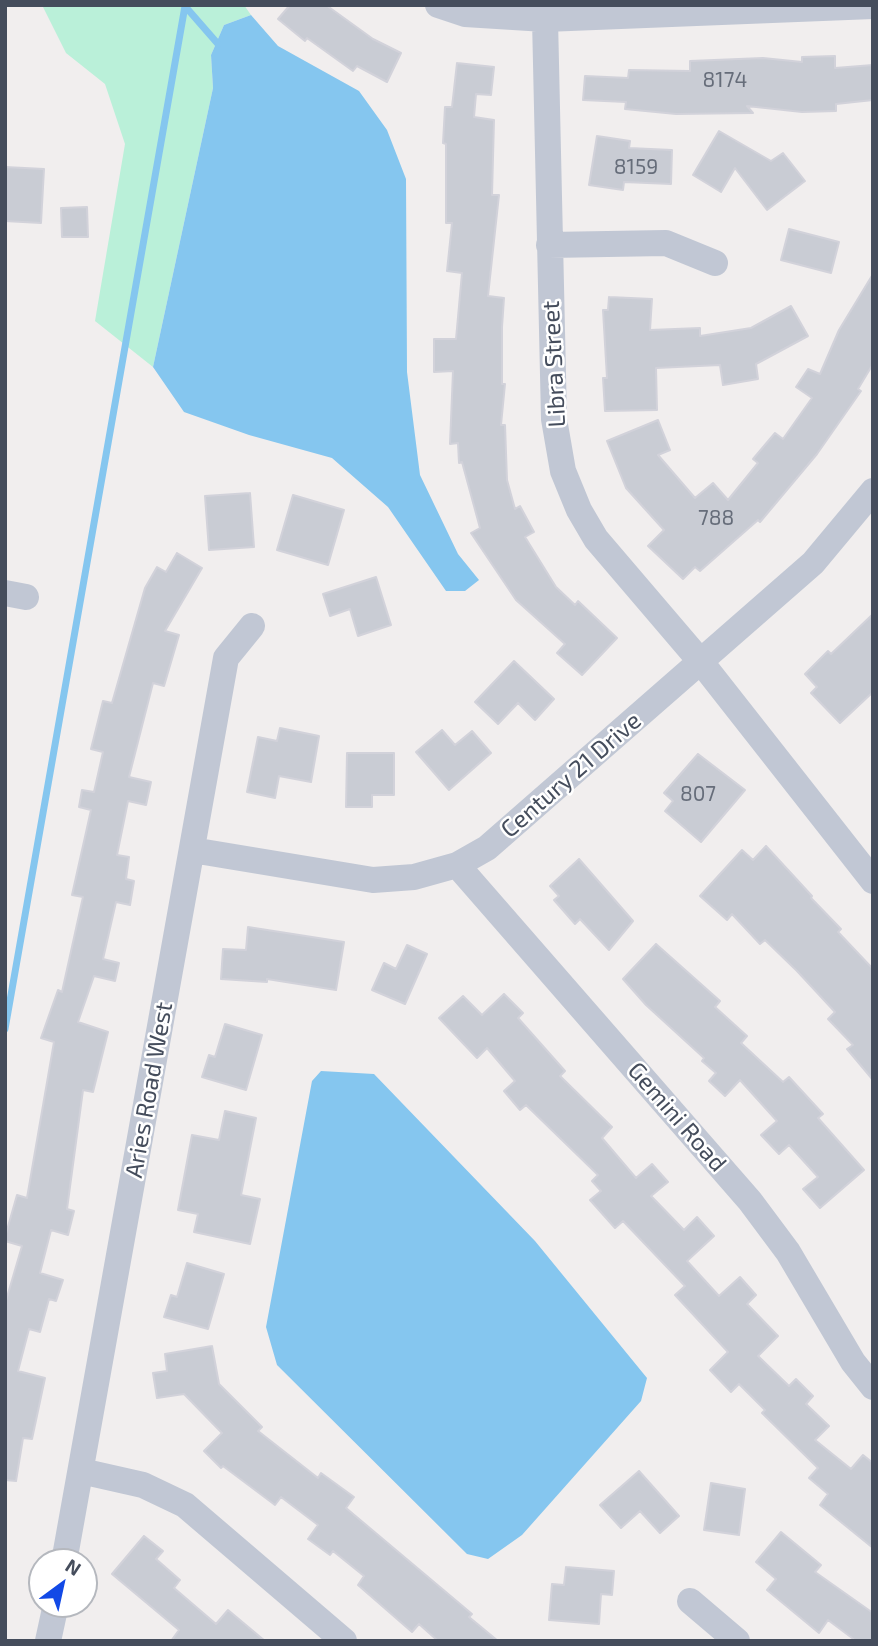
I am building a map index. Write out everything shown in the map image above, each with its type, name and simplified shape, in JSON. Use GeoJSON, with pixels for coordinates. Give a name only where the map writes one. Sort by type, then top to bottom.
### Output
{"type":"FeatureCollection","features":[{"type":"Feature","properties":{"kind":"street"},"geometry":{"type":"LineString","coordinates":[[438,5],[464,14],[545,19],[873,6]]}},
{"type":"Feature","properties":{"kind":"street","name":"Libra Street"},"geometry":{"type":"LineString","coordinates":[[545,19],[554,419],[563,471],[579,510],[596,539],[701,662],[873,881]]}},
{"type":"Feature","properties":{"kind":"street"},"geometry":{"type":"LineString","coordinates":[[549,245],[666,243],[715,263]]}},
{"type":"Feature","properties":{"kind":"street","name":"Century 21 Drive"},"geometry":{"type":"LineString","coordinates":[[192,850],[373,880],[414,877],[457,865],[486,848],[813,562],[873,491]]}},
{"type":"Feature","properties":{"kind":"street","name":"Aries Road West"},"geometry":{"type":"LineString","coordinates":[[67,1548],[226,658],[252,626]]}},
{"type":"Feature","properties":{"kind":"street","name":"Gemini Road"},"geometry":{"type":"LineString","coordinates":[[457,865],[750,1201],[788,1252],[853,1362],[873,1387]]}},
{"type":"Feature","properties":{"kind":"street"},"geometry":{"type":"LineString","coordinates":[[81,1471],[143,1485],[185,1505],[344,1641]]}},
{"type":"Feature","properties":{"kind":"street"},"geometry":{"type":"LineString","coordinates":[[690,1601],[737,1641]]}},
{"type":"Feature","properties":{"kind":"street"},"geometry":{"type":"LineString","coordinates":[[48,1641],[52,1618]]}},
{"type":"Feature","properties":{"kind":"green space"},"geometry":{"type":"Polygon","coordinates":[[[42,5],[244,5],[251,15],[224,25],[211,55],[213,88],[153,367],[95,321],[125,144],[105,84],[66,53],[42,5]]]}},
{"type":"Feature","properties":{"kind":"water"},"geometry":{"type":"Polygon","coordinates":[[[251,15],[278,46],[359,91],[387,130],[406,179],[407,372],[420,475],[458,554],[479,580],[465,591],[446,591],[388,507],[332,458],[249,435],[184,412],[153,367],[213,88],[211,55],[224,25],[251,15]]]}},
{"type":"Feature","properties":{"kind":"water"},"geometry":{"type":"Polygon","coordinates":[[[321,1071],[374,1074],[535,1241],[647,1378],[641,1401],[522,1535],[488,1559],[467,1554],[277,1365],[266,1327],[312,1081],[321,1071]]]}},
{"type":"Feature","properties":{"kind":"building"},"geometry":{"type":"Polygon","coordinates":[[[290,5],[326,5],[373,39],[401,53],[387,82],[357,66],[353,71],[307,38],[305,41],[278,19],[290,5]]]}},
{"type":"Feature","properties":{"kind":"building"},"geometry":{"type":"Polygon","coordinates":[[[835,56],[835,68],[873,65],[873,100],[836,104],[836,111],[802,112],[747,106],[753,113],[676,114],[625,109],[626,102],[583,100],[585,76],[628,78],[629,70],[690,71],[690,61],[763,58],[802,62],[802,57],[835,56]]]}},
{"type":"Feature","properties":{"kind":"building"},"geometry":{"type":"Polygon","coordinates":[[[457,63],[494,67],[491,95],[476,94],[474,117],[494,120],[492,195],[499,195],[488,296],[504,298],[502,384],[505,384],[501,425],[505,425],[507,480],[515,509],[520,506],[534,532],[525,537],[556,587],[575,605],[578,601],[617,638],[582,675],[557,653],[565,644],[516,600],[471,533],[480,528],[462,462],[459,463],[458,443],[450,444],[453,371],[434,372],[434,339],[456,339],[462,273],[447,271],[452,223],[446,223],[446,144],[443,143],[445,107],[452,107],[457,63]]]}},
{"type":"Feature","properties":{"kind":"building"},"geometry":{"type":"Polygon","coordinates":[[[719,131],[771,161],[783,153],[805,181],[767,210],[735,168],[721,192],[693,175],[719,131]]]}},
{"type":"Feature","properties":{"kind":"building"},"geometry":{"type":"Polygon","coordinates":[[[597,136],[630,141],[629,148],[672,150],[671,184],[624,182],[623,190],[589,185],[597,136]]]}},
{"type":"Feature","properties":{"kind":"building"},"geometry":{"type":"Polygon","coordinates":[[[5,167],[44,169],[41,223],[5,221],[5,167]]]}},
{"type":"Feature","properties":{"kind":"building"},"geometry":{"type":"Polygon","coordinates":[[[87,207],[88,237],[62,237],[61,208],[87,207]]]}},
{"type":"Feature","properties":{"kind":"building"},"geometry":{"type":"Polygon","coordinates":[[[789,229],[839,242],[831,273],[781,260],[789,229]]]}},
{"type":"Feature","properties":{"kind":"building"},"geometry":{"type":"Polygon","coordinates":[[[873,274],[873,364],[858,389],[861,391],[817,454],[760,522],[758,520],[700,571],[695,567],[683,579],[648,546],[664,530],[626,488],[607,441],[658,420],[670,450],[658,455],[695,498],[713,483],[728,500],[758,463],[753,459],[775,433],[783,439],[812,398],[796,387],[808,369],[820,374],[839,330],[873,274]]]}},
{"type":"Feature","properties":{"kind":"building"},"geometry":{"type":"Polygon","coordinates":[[[609,297],[652,299],[650,330],[700,328],[700,336],[751,328],[791,306],[808,336],[756,364],[758,379],[723,385],[720,365],[656,368],[657,410],[605,411],[603,378],[607,378],[603,310],[608,310],[609,297]]]}},
{"type":"Feature","properties":{"kind":"building"},"geometry":{"type":"Polygon","coordinates":[[[250,493],[254,547],[209,550],[205,496],[250,493]]]}},
{"type":"Feature","properties":{"kind":"building"},"geometry":{"type":"Polygon","coordinates":[[[293,495],[344,510],[328,565],[277,550],[293,495]]]}},
{"type":"Feature","properties":{"kind":"building"},"geometry":{"type":"Polygon","coordinates":[[[177,553],[202,568],[165,631],[179,635],[164,686],[153,683],[129,777],[151,782],[146,805],[128,801],[117,855],[129,857],[126,879],[134,881],[130,905],[116,902],[103,959],[119,963],[115,981],[94,976],[78,1022],[108,1032],[93,1092],[83,1090],[67,1209],[74,1211],[68,1235],[51,1230],[40,1273],[63,1280],[56,1301],[49,1299],[40,1332],[29,1329],[18,1371],[45,1378],[32,1439],[23,1438],[16,1481],[5,1480],[5,1304],[22,1246],[5,1241],[5,1237],[17,1195],[27,1198],[54,1042],[41,1038],[58,990],[62,992],[83,897],[72,895],[91,810],[79,807],[82,790],[94,792],[103,752],[91,749],[103,701],[112,703],[145,588],[157,567],[166,572],[177,553]]]}},
{"type":"Feature","properties":{"kind":"building"},"geometry":{"type":"Polygon","coordinates":[[[376,577],[391,625],[358,636],[350,609],[330,616],[323,594],[376,577]]]}},
{"type":"Feature","properties":{"kind":"building"},"geometry":{"type":"Polygon","coordinates":[[[873,614],[873,692],[840,723],[811,693],[817,687],[805,674],[828,651],[831,654],[873,614]]]}},
{"type":"Feature","properties":{"kind":"building"},"geometry":{"type":"Polygon","coordinates":[[[514,661],[554,699],[535,720],[518,703],[498,724],[475,702],[514,661]]]}},
{"type":"Feature","properties":{"kind":"building"},"geometry":{"type":"Polygon","coordinates":[[[280,728],[319,736],[311,782],[279,776],[275,798],[247,792],[258,737],[277,741],[280,728]]]}},
{"type":"Feature","properties":{"kind":"building"},"geometry":{"type":"Polygon","coordinates":[[[442,730],[455,745],[472,731],[491,753],[449,790],[416,752],[442,730]]]}},
{"type":"Feature","properties":{"kind":"building"},"geometry":{"type":"Polygon","coordinates":[[[347,753],[394,753],[394,795],[372,795],[372,807],[346,807],[347,753]]]}},
{"type":"Feature","properties":{"kind":"building"},"geometry":{"type":"Polygon","coordinates":[[[698,754],[745,790],[701,842],[665,811],[673,801],[664,793],[698,754]]]}},
{"type":"Feature","properties":{"kind":"building"},"geometry":{"type":"Polygon","coordinates":[[[766,846],[841,929],[838,932],[873,969],[873,1080],[847,1049],[853,1045],[828,1019],[835,1012],[797,971],[765,940],[760,944],[732,914],[727,920],[700,896],[742,850],[753,860],[766,846]]]}},
{"type":"Feature","properties":{"kind":"building"},"geometry":{"type":"Polygon","coordinates":[[[579,859],[633,921],[609,950],[580,919],[575,924],[554,900],[559,896],[550,886],[579,859]]]}},
{"type":"Feature","properties":{"kind":"building"},"geometry":{"type":"Polygon","coordinates":[[[248,927],[344,942],[336,990],[267,979],[267,982],[221,979],[223,949],[246,950],[248,927]]]}},
{"type":"Feature","properties":{"kind":"building"},"geometry":{"type":"Polygon","coordinates":[[[656,944],[720,1001],[715,1007],[747,1036],[741,1043],[783,1082],[789,1077],[823,1114],[818,1118],[864,1170],[820,1208],[803,1189],[818,1177],[789,1145],[779,1154],[761,1135],[777,1121],[740,1080],[725,1096],[709,1081],[716,1073],[702,1061],[704,1058],[646,1005],[623,979],[656,944]]]}},
{"type":"Feature","properties":{"kind":"building"},"geometry":{"type":"Polygon","coordinates":[[[407,945],[427,954],[405,1004],[372,990],[384,963],[396,969],[407,945]]]}},
{"type":"Feature","properties":{"kind":"building"},"geometry":{"type":"Polygon","coordinates":[[[504,994],[523,1013],[518,1018],[565,1071],[560,1076],[612,1127],[602,1138],[636,1178],[652,1164],[668,1182],[651,1196],[684,1230],[697,1217],[714,1236],[687,1261],[719,1296],[740,1277],[756,1295],[747,1304],[778,1336],[758,1356],[789,1386],[796,1379],[813,1396],[806,1404],[829,1426],[815,1440],[851,1469],[863,1455],[873,1463],[873,1548],[820,1505],[828,1494],[809,1478],[818,1468],[762,1413],[765,1410],[739,1384],[731,1392],[710,1370],[728,1352],[675,1295],[685,1286],[623,1221],[615,1228],[590,1200],[601,1191],[592,1181],[598,1175],[526,1105],[520,1110],[504,1091],[515,1081],[487,1048],[477,1058],[439,1018],[463,996],[482,1015],[504,994]]]}},
{"type":"Feature","properties":{"kind":"building"},"geometry":{"type":"Polygon","coordinates":[[[225,1024],[262,1035],[246,1090],[202,1077],[209,1055],[215,1057],[225,1024]]]}},
{"type":"Feature","properties":{"kind":"building"},"geometry":{"type":"Polygon","coordinates":[[[225,1111],[256,1118],[241,1195],[260,1199],[250,1244],[194,1232],[198,1214],[178,1210],[192,1135],[219,1140],[225,1111]]]}},
{"type":"Feature","properties":{"kind":"building"},"geometry":{"type":"Polygon","coordinates":[[[187,1263],[224,1274],[208,1329],[164,1317],[171,1295],[177,1297],[187,1263]]]}},
{"type":"Feature","properties":{"kind":"building"},"geometry":{"type":"Polygon","coordinates":[[[212,1346],[219,1384],[262,1427],[258,1431],[318,1478],[321,1473],[354,1497],[346,1508],[472,1614],[469,1617],[498,1641],[438,1641],[419,1624],[412,1632],[358,1585],[364,1576],[333,1551],[330,1555],[308,1539],[318,1525],[281,1497],[275,1505],[223,1466],[221,1468],[204,1451],[222,1433],[184,1394],[157,1398],[153,1373],[167,1371],[165,1354],[212,1346]]]}},
{"type":"Feature","properties":{"kind":"building"},"geometry":{"type":"Polygon","coordinates":[[[639,1471],[679,1516],[660,1533],[640,1511],[621,1528],[600,1505],[639,1471]]]}},
{"type":"Feature","properties":{"kind":"building"},"geometry":{"type":"Polygon","coordinates":[[[711,1483],[745,1489],[739,1535],[704,1530],[711,1483]]]}},
{"type":"Feature","properties":{"kind":"building"},"geometry":{"type":"Polygon","coordinates":[[[781,1532],[821,1565],[815,1572],[873,1613],[873,1641],[856,1641],[828,1620],[819,1633],[767,1590],[776,1579],[756,1562],[781,1532]]]}},
{"type":"Feature","properties":{"kind":"building"},"geometry":{"type":"Polygon","coordinates":[[[144,1536],[163,1551],[156,1559],[180,1580],[174,1588],[216,1624],[228,1610],[265,1641],[171,1641],[179,1630],[112,1574],[144,1536]]]}},
{"type":"Feature","properties":{"kind":"building"},"geometry":{"type":"Polygon","coordinates":[[[566,1567],[614,1571],[612,1595],[601,1594],[599,1624],[549,1620],[552,1584],[564,1585],[566,1567]]]}},
{"type":"Feature","properties":{"kind":"waterway"},"geometry":{"type":"LineString","coordinates":[[184,5],[218,44]]}},
{"type":"Feature","properties":{"kind":"waterway"},"geometry":{"type":"LineString","coordinates":[[5,1029],[185,6]]}}]}
